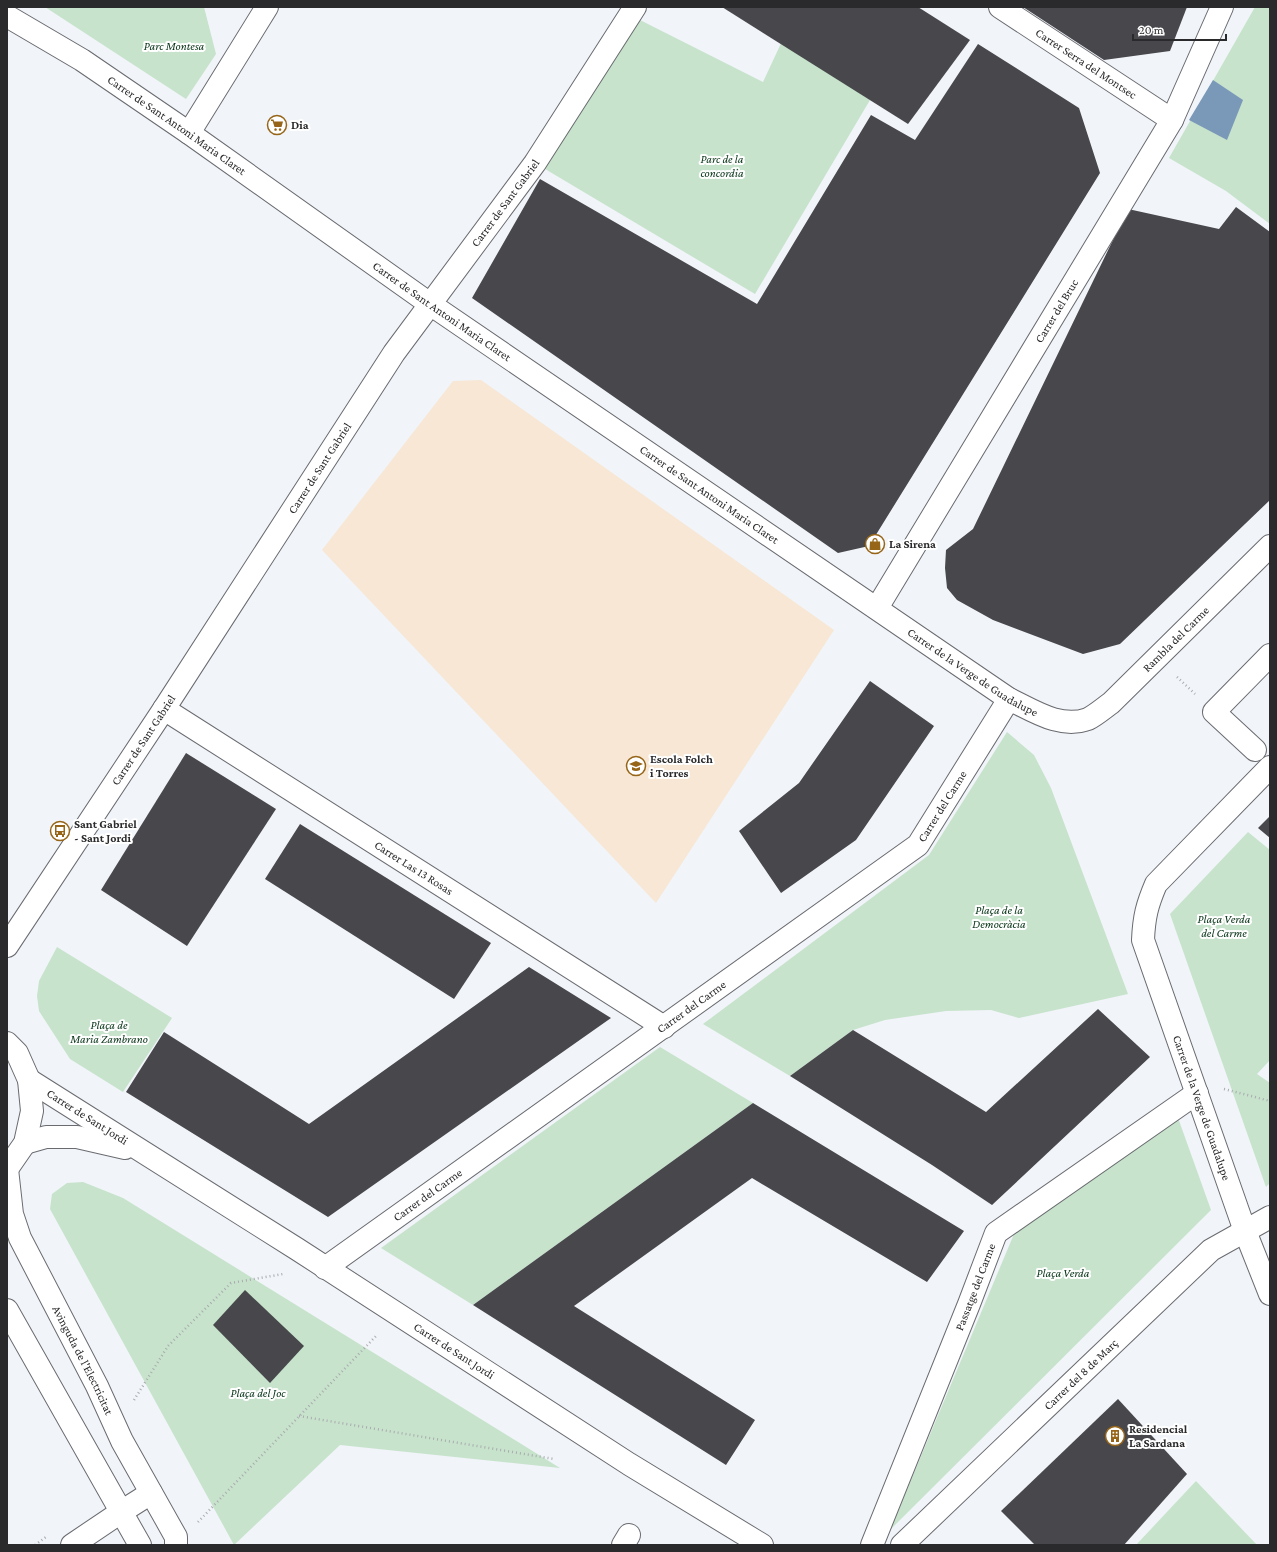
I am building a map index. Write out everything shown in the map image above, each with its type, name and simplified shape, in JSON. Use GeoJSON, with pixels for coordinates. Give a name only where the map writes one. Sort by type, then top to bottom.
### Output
{"type":"FeatureCollection","features":[{"type":"Feature","properties":{"kind":"street"},"geometry":{"type":"LineString","coordinates":[[189,133],[267,7]]}},
{"type":"Feature","properties":{"kind":"street","name":"Carrer de Sant Gabriel"},"geometry":{"type":"LineString","coordinates":[[7,957],[11,941],[164,709],[394,352],[535,163],[635,7]]}},
{"type":"Feature","properties":{"kind":"street","name":"Carrer Serra del Montsec"},"geometry":{"type":"LineString","coordinates":[[1000,7],[1172,120]]}},
{"type":"Feature","properties":{"kind":"street","name":"Carrer del Bruc"},"geometry":{"type":"LineString","coordinates":[[878,608],[1172,120],[1222,7]]}},
{"type":"Feature","properties":{"kind":"street","name":"Carrer de Sant Antoni Maria Claret"},"geometry":{"type":"LineString","coordinates":[[7,16],[82,60],[189,133],[430,304],[878,608]]}},
{"type":"Feature","properties":{"kind":"street","name":"Rambla del Carme"},"geometry":{"type":"LineString","coordinates":[[1074,723],[1089,718],[1111,703],[1270,546]]}},
{"type":"Feature","properties":{"kind":"street","name":"Carrer de la Verge de Guadalupe"},"geometry":{"type":"LineString","coordinates":[[878,608],[1009,699],[1055,721],[1074,723]]}},
{"type":"Feature","properties":{"kind":"street"},"geometry":{"type":"LineString","coordinates":[[1255,750],[1214,712],[1270,655]]}},
{"type":"Feature","properties":{"kind":"street","name":"Carrer del Carme"},"geometry":{"type":"LineString","coordinates":[[325,1268],[918,845],[1009,699]]}},
{"type":"Feature","properties":{"kind":"street","name":"Carrer Las 13 Rosas"},"geometry":{"type":"LineString","coordinates":[[164,709],[664,1027]]}},
{"type":"Feature","properties":{"kind":"street","name":"Carrer de la Verge de Guadalupe"},"geometry":{"type":"LineString","coordinates":[[1270,767],[1156,884],[1144,920],[1143,940],[1245,1231],[1270,1294]]}},
{"type":"Feature","properties":{"kind":"street"},"geometry":{"type":"LineString","coordinates":[[7,1043],[17,1053],[28,1080],[32,1111],[25,1142],[7,1169]]}},
{"type":"Feature","properties":{"kind":"street","name":"Carrer de Sant Jordi"},"geometry":{"type":"LineString","coordinates":[[28,1080],[147,1154],[629,1464],[762,1545]]}},
{"type":"Feature","properties":{"kind":"street","name":"Passatge del Carme"},"geometry":{"type":"LineString","coordinates":[[872,1545],[996,1233],[1197,1093]]}},
{"type":"Feature","properties":{"kind":"street","name":"Carrer de Sant Jordi"},"geometry":{"type":"LineString","coordinates":[[25,1142],[46,1137],[77,1137],[107,1143],[147,1154]]}},
{"type":"Feature","properties":{"kind":"street","name":"Avinguda de l'Electricitat"},"geometry":{"type":"LineString","coordinates":[[7,1169],[12,1214],[20,1238],[97,1386],[122,1441],[176,1537],[176,1545]]}},
{"type":"Feature","properties":{"kind":"street","name":"Carrer del 8 de Març"},"geometry":{"type":"LineString","coordinates":[[902,1545],[1211,1250],[1270,1217]]}},
{"type":"Feature","properties":{"kind":"street"},"geometry":{"type":"LineString","coordinates":[[7,1310],[140,1545]]}},
{"type":"Feature","properties":{"kind":"street"},"geometry":{"type":"LineString","coordinates":[[72,1545],[151,1493]]}},
{"type":"Feature","properties":{"kind":"path"},"geometry":{"type":"LineString","coordinates":[[1223,1088],[1270,1101]]}},
{"type":"Feature","properties":{"kind":"path"},"geometry":{"type":"LineString","coordinates":[[130,1407],[168,1346],[231,1283],[283,1274]]}},
{"type":"Feature","properties":{"kind":"path"},"geometry":{"type":"LineString","coordinates":[[195,1526],[376,1336]]}},
{"type":"Feature","properties":{"kind":"path"},"geometry":{"type":"LineString","coordinates":[[299,1416],[554,1459]]}},
{"type":"Feature","properties":{"kind":"path"},"geometry":{"type":"LineString","coordinates":[[34,1545],[47,1536]]}},
{"type":"Feature","properties":{"kind":"shaded area","name":"Escola Folch i Torres"},"geometry":{"type":"Polygon","coordinates":[[[481,380],[834,630],[656,903],[322,550],[453,381],[481,380]]]}},
{"type":"Feature","properties":{"kind":"green space","name":"Parc Montesa"},"geometry":{"type":"Polygon","coordinates":[[[45,7],[204,7],[216,54],[186,99],[45,7]]]}},
{"type":"Feature","properties":{"kind":"green space"},"geometry":{"type":"Polygon","coordinates":[[[1255,7],[1270,7],[1270,224],[1226,191],[1169,158],[1255,7]]]}},
{"type":"Feature","properties":{"kind":"green space","name":"Parc de la concordia"},"geometry":{"type":"Polygon","coordinates":[[[638,19],[763,82],[783,39],[870,100],[755,294],[535,163],[638,19]]]}},
{"type":"Feature","properties":{"kind":"green space","name":"Plaça de la Democràcia"},"geometry":{"type":"Polygon","coordinates":[[[1007,732],[1034,755],[1051,788],[1128,994],[1019,1018],[991,1010],[946,1011],[885,1020],[853,1030],[790,1076],[703,1024],[929,855],[1007,732]]]}},
{"type":"Feature","properties":{"kind":"green space","name":"Plaça Verda del Carme"},"geometry":{"type":"Polygon","coordinates":[[[1248,832],[1270,850],[1270,1060],[1257,1074],[1270,1083],[1270,1183],[1266,1187],[1170,914],[1248,832]]]}},
{"type":"Feature","properties":{"kind":"green space","name":"Plaça de Maria Zambrano"},"geometry":{"type":"Polygon","coordinates":[[[57,947],[172,1018],[123,1092],[70,1059],[39,1011],[37,996],[39,981],[57,947]]]}},
{"type":"Feature","properties":{"kind":"green space"},"geometry":{"type":"Polygon","coordinates":[[[660,1047],[753,1103],[473,1305],[381,1248],[660,1047]]]}},
{"type":"Feature","properties":{"kind":"green space","name":"Plaça Verda"},"geometry":{"type":"Polygon","coordinates":[[[1177,1115],[1211,1210],[890,1530],[1014,1234],[1177,1115]]]}},
{"type":"Feature","properties":{"kind":"green space","name":"Plaça del Joc"},"geometry":{"type":"Polygon","coordinates":[[[83,1182],[123,1198],[560,1468],[340,1445],[234,1545],[50,1209],[52,1194],[67,1183],[83,1182]]]}},
{"type":"Feature","properties":{"kind":"green space"},"geometry":{"type":"Polygon","coordinates":[[[1196,1481],[1257,1545],[1136,1545],[1196,1481]]]}},
{"type":"Feature","properties":{"kind":"water"},"geometry":{"type":"Polygon","coordinates":[[[1213,80],[1243,100],[1227,140],[1189,120],[1213,80]]]}},
{"type":"Feature","properties":{"kind":"building"},"geometry":{"type":"Polygon","coordinates":[[[722,7],[918,7],[970,40],[908,124],[722,7]]]}},
{"type":"Feature","properties":{"kind":"building"},"geometry":{"type":"Polygon","coordinates":[[[1023,7],[1187,7],[1170,51],[1104,60],[1023,7]]]}},
{"type":"Feature","properties":{"kind":"building"},"geometry":{"type":"Polygon","coordinates":[[[978,44],[1079,108],[1100,173],[869,546],[838,553],[472,298],[540,179],[757,304],[871,115],[915,140],[978,44]]]}},
{"type":"Feature","properties":{"kind":"building"},"geometry":{"type":"Polygon","coordinates":[[[1236,207],[1270,232],[1270,500],[1120,644],[1083,654],[993,620],[957,600],[947,588],[945,568],[946,550],[973,529],[1128,209],[1219,229],[1236,207]]]}},
{"type":"Feature","properties":{"kind":"building"},"geometry":{"type":"Polygon","coordinates":[[[870,681],[934,726],[856,840],[781,893],[739,831],[799,783],[870,681]]]}},
{"type":"Feature","properties":{"kind":"building"},"geometry":{"type":"Polygon","coordinates":[[[186,753],[276,809],[187,946],[101,890],[186,753]]]}},
{"type":"Feature","properties":{"kind":"building"},"geometry":{"type":"Polygon","coordinates":[[[1270,816],[1270,838],[1258,828],[1270,816]]]}},
{"type":"Feature","properties":{"kind":"building"},"geometry":{"type":"Polygon","coordinates":[[[300,824],[491,943],[454,999],[265,879],[300,824]]]}},
{"type":"Feature","properties":{"kind":"building"},"geometry":{"type":"Polygon","coordinates":[[[529,967],[611,1018],[328,1217],[126,1092],[164,1032],[309,1124],[529,967]]]}},
{"type":"Feature","properties":{"kind":"building"},"geometry":{"type":"Polygon","coordinates":[[[1098,1009],[1150,1057],[992,1205],[932,1165],[790,1076],[853,1030],[986,1112],[1098,1009]]]}},
{"type":"Feature","properties":{"kind":"building"},"geometry":{"type":"Polygon","coordinates":[[[753,1103],[964,1231],[927,1282],[752,1178],[574,1306],[755,1420],[726,1465],[473,1305],[753,1103]]]}},
{"type":"Feature","properties":{"kind":"building"},"geometry":{"type":"Polygon","coordinates":[[[245,1290],[304,1346],[270,1383],[213,1325],[245,1290]]]}},
{"type":"Feature","properties":{"kind":"building","name":"Residencial La Sardana"},"geometry":{"type":"Polygon","coordinates":[[[1118,1399],[1187,1474],[1124,1545],[1035,1545],[1001,1511],[1118,1399]]]}},
{"type":"Feature","properties":{"kind":"place","name":"Dia"},"geometry":{"type":"Point","coordinates":[277,125]}},
{"type":"Feature","properties":{"kind":"place","name":"La Sirena"},"geometry":{"type":"Point","coordinates":[875,544]}},
{"type":"Feature","properties":{"kind":"place","name":"Escola Folch i Torres"},"geometry":{"type":"Point","coordinates":[636,766]}},
{"type":"Feature","properties":{"kind":"place","name":"Sant Gabriel - Sant Jordi"},"geometry":{"type":"Point","coordinates":[60,831]}},
{"type":"Feature","properties":{"kind":"place","name":"Residencial La Sardana"},"geometry":{"type":"Point","coordinates":[1115,1436]}}]}
